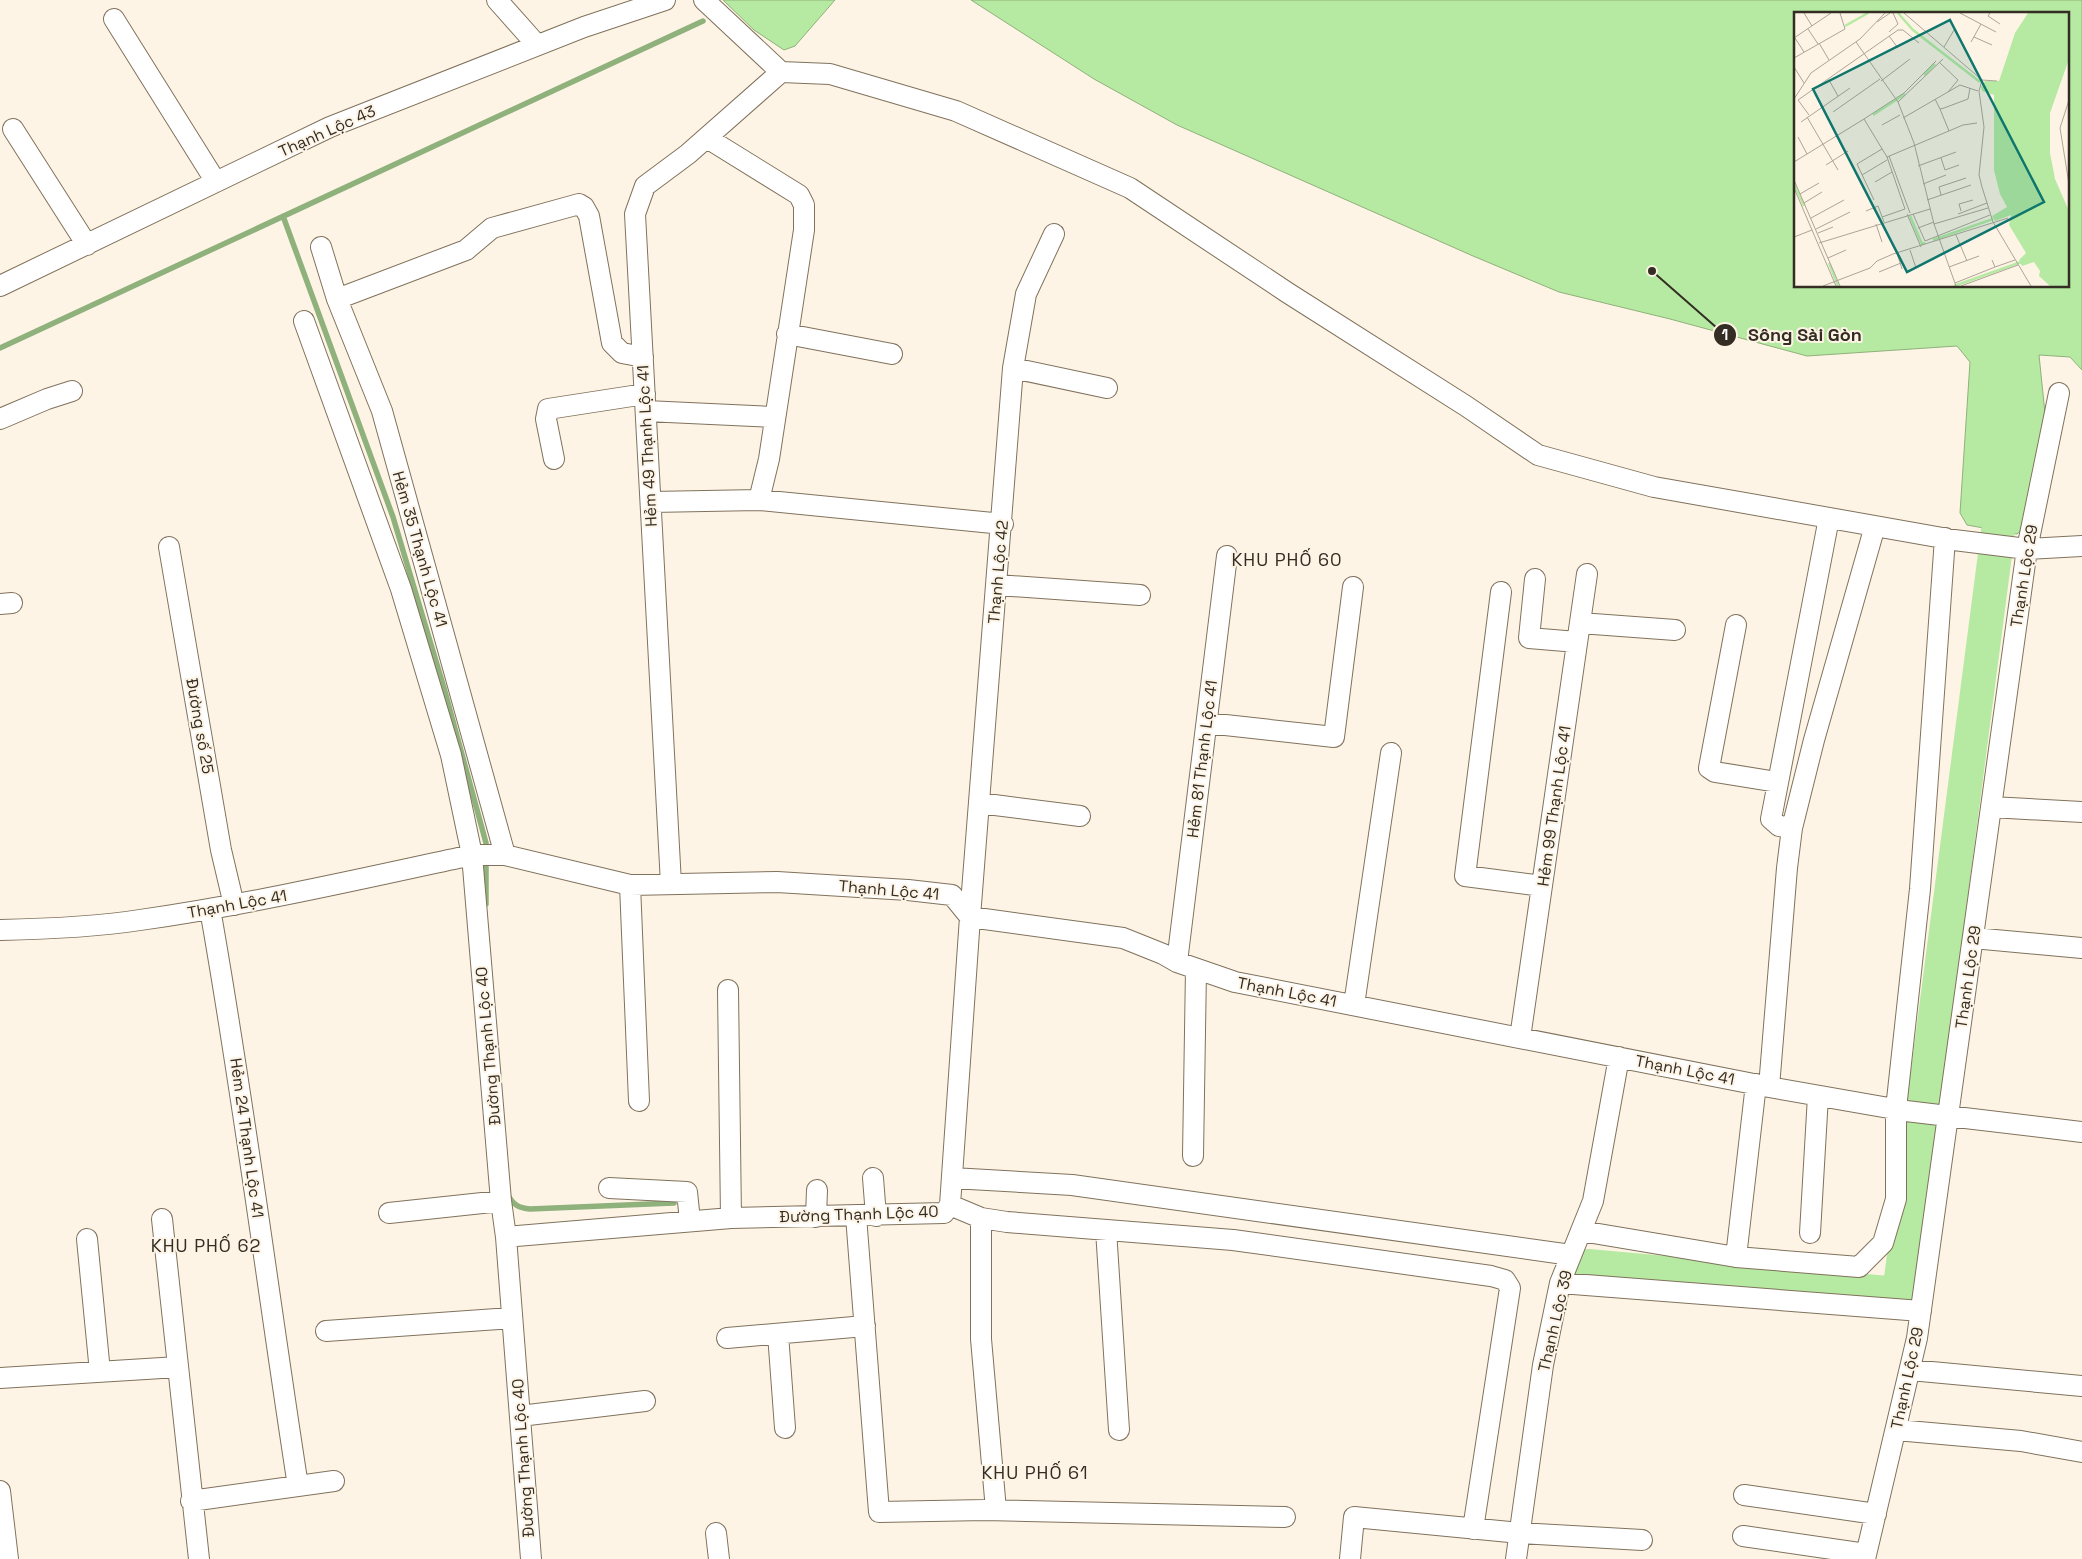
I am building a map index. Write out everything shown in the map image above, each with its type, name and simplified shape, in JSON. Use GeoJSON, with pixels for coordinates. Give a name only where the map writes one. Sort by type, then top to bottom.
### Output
{"type":"FeatureCollection","features":[{"type":"Feature","properties":{"kind":"street"},"geometry":{"type":"LineString","coordinates":[[497,0],[537,45]]}},
{"type":"Feature","properties":{"kind":"street","name":"Thạnh Lộc 43"},"geometry":{"type":"LineString","coordinates":[[0,286],[330,127],[584,27],[664,0]]}},
{"type":"Feature","properties":{"kind":"street"},"geometry":{"type":"LineString","coordinates":[[704,0],[781,72],[830,74],[956,110],[1130,188],[1288,293],[1466,406],[1538,455],[1654,486],[1950,539],[2027,549],[2082,546]]}},
{"type":"Feature","properties":{"kind":"street"},"geometry":{"type":"LineString","coordinates":[[114,20],[216,182]]}},
{"type":"Feature","properties":{"kind":"street","name":"Hẻm 49 Thạnh Lộc 41"},"geometry":{"type":"LineString","coordinates":[[671,884],[635,214],[645,186],[688,154],[781,72]]}},
{"type":"Feature","properties":{"kind":"street"},"geometry":{"type":"LineString","coordinates":[[13,129],[87,245]]}},
{"type":"Feature","properties":{"kind":"street"},"geometry":{"type":"LineString","coordinates":[[707,138],[791,190],[802,199],[804,205],[804,230],[760,500]]}},
{"type":"Feature","properties":{"kind":"street"},"geometry":{"type":"LineString","coordinates":[[337,299],[466,250],[492,228],[579,204],[584,207],[589,216],[612,343],[622,353],[642,357]]}},
{"type":"Feature","properties":{"kind":"street","name":"Thạnh Lộc 42"},"geometry":{"type":"LineString","coordinates":[[970,917],[1014,368],[1026,294],[1054,234]]}},
{"type":"Feature","properties":{"kind":"street","name":"Hẻm 35 Thạnh Lộc 41"},"geometry":{"type":"LineString","coordinates":[[321,248],[337,299],[382,411],[505,855]]}},
{"type":"Feature","properties":{"kind":"street","name":"Đường Thạnh Lộc 40"},"geometry":{"type":"LineString","coordinates":[[304,321],[404,598],[451,754],[472,855],[501,1201],[506,1237],[531,1559]]}},
{"type":"Feature","properties":{"kind":"street"},"geometry":{"type":"LineString","coordinates":[[788,334],[892,354]]}},
{"type":"Feature","properties":{"kind":"street"},"geometry":{"type":"LineString","coordinates":[[1014,368],[1107,388]]}},
{"type":"Feature","properties":{"kind":"street"},"geometry":{"type":"LineString","coordinates":[[0,419],[47,399],[72,391]]}},
{"type":"Feature","properties":{"kind":"street","name":"Thạnh Lộc 29"},"geometry":{"type":"LineString","coordinates":[[1866,1556],[1910,1370],[1921,1311],[2027,549],[2059,393]]}},
{"type":"Feature","properties":{"kind":"street"},"geometry":{"type":"LineString","coordinates":[[554,459],[546,419],[548,409],[645,402],[775,417]]}},
{"type":"Feature","properties":{"kind":"street"},"geometry":{"type":"LineString","coordinates":[[651,502],[760,500],[1002,524]]}},
{"type":"Feature","properties":{"kind":"street"},"geometry":{"type":"LineString","coordinates":[[1792,828],[1779,826],[1771,819],[1829,518]]}},
{"type":"Feature","properties":{"kind":"street"},"geometry":{"type":"LineString","coordinates":[[1736,1257],[1762,1086],[1792,828],[1814,740],[1875,526]]}},
{"type":"Feature","properties":{"kind":"street"},"geometry":{"type":"LineString","coordinates":[[1581,1231],[1736,1257],[1859,1267],[1883,1243],[1896,1199],[1901,1110],[1950,539]]}},
{"type":"Feature","properties":{"kind":"street","name":"Đường số 25"},"geometry":{"type":"LineString","coordinates":[[169,547],[221,850],[234,905]]}},
{"type":"Feature","properties":{"kind":"street","name":"Hẻm 81 Thạnh Lộc 41"},"geometry":{"type":"LineString","coordinates":[[1177,962],[1227,556]]}},
{"type":"Feature","properties":{"kind":"street","name":"Hẻm 99 Thạnh Lộc 41"},"geometry":{"type":"LineString","coordinates":[[1520,1038],[1587,574]]}},
{"type":"Feature","properties":{"kind":"street"},"geometry":{"type":"LineString","coordinates":[[1535,579],[1529,638],[1579,633],[1675,630]]}},
{"type":"Feature","properties":{"kind":"street"},"geometry":{"type":"LineString","coordinates":[[997,586],[1140,595]]}},
{"type":"Feature","properties":{"kind":"street"},"geometry":{"type":"LineString","coordinates":[[1207,723],[1334,737],[1353,586]]}},
{"type":"Feature","properties":{"kind":"street"},"geometry":{"type":"LineString","coordinates":[[1501,592],[1465,876],[1542,886]]}},
{"type":"Feature","properties":{"kind":"street"},"geometry":{"type":"LineString","coordinates":[[1736,625],[1709,768],[1715,772],[1778,782]]}},
{"type":"Feature","properties":{"kind":"street"},"geometry":{"type":"LineString","coordinates":[[1354,1005],[1391,753]]}},
{"type":"Feature","properties":{"kind":"street"},"geometry":{"type":"LineString","coordinates":[[980,803],[1080,816]]}},
{"type":"Feature","properties":{"kind":"street"},"geometry":{"type":"LineString","coordinates":[[1991,807],[2082,812]]}},
{"type":"Feature","properties":{"kind":"street","name":"Thạnh Lộc 41"},"geometry":{"type":"LineString","coordinates":[[0,930],[64,928],[138,921],[265,900],[472,855],[505,855],[630,885],[777,882],[908,890],[952,895],[970,917],[1123,938],[1163,954],[1177,962],[1235,982],[1818,1096],[1948,1117],[2082,1132]]}},
{"type":"Feature","properties":{"kind":"street"},"geometry":{"type":"LineString","coordinates":[[630,885],[639,1101]]}},
{"type":"Feature","properties":{"kind":"street","name":"Hẻm 24 Thạnh Lộc 41"},"geometry":{"type":"LineString","coordinates":[[210,909],[227,1004],[253,1174],[271,1315],[298,1486]]}},
{"type":"Feature","properties":{"kind":"street","name":"Đường Thạnh Lộc 40"},"geometry":{"type":"LineString","coordinates":[[506,1237],[730,1218],[944,1213],[950,1206],[970,917]]}},
{"type":"Feature","properties":{"kind":"street"},"geometry":{"type":"LineString","coordinates":[[1973,938],[2082,948]]}},
{"type":"Feature","properties":{"kind":"street"},"geometry":{"type":"LineString","coordinates":[[1193,1156],[1196,969]]}},
{"type":"Feature","properties":{"kind":"street"},"geometry":{"type":"LineString","coordinates":[[728,990],[730,1218]]}},
{"type":"Feature","properties":{"kind":"street","name":"Thạnh Lộc 39"},"geometry":{"type":"LineString","coordinates":[[1516,1559],[1543,1365],[1560,1283],[1593,1201],[1619,1057]]}},
{"type":"Feature","properties":{"kind":"street"},"geometry":{"type":"LineString","coordinates":[[1810,1233],[1818,1096]]}},
{"type":"Feature","properties":{"kind":"street"},"geometry":{"type":"LineString","coordinates":[[872,1178],[866,1216],[865,1326],[879,1512],[996,1510],[1285,1517]]}},
{"type":"Feature","properties":{"kind":"street"},"geometry":{"type":"LineString","coordinates":[[952,1178],[1072,1185],[1571,1255]]}},
{"type":"Feature","properties":{"kind":"street"},"geometry":{"type":"LineString","coordinates":[[609,1188],[687,1192],[690,1221]]}},
{"type":"Feature","properties":{"kind":"street"},"geometry":{"type":"LineString","coordinates":[[816,1217],[817,1190]]}},
{"type":"Feature","properties":{"kind":"street"},"geometry":{"type":"LineString","coordinates":[[389,1213],[501,1201]]}},
{"type":"Feature","properties":{"kind":"street"},"geometry":{"type":"LineString","coordinates":[[950,1206],[981,1218],[1007,1222],[1233,1240],[1491,1276],[1504,1280],[1510,1288],[1473,1529]]}},
{"type":"Feature","properties":{"kind":"street"},"geometry":{"type":"LineString","coordinates":[[981,1218],[981,1340],[996,1510]]}},
{"type":"Feature","properties":{"kind":"street"},"geometry":{"type":"LineString","coordinates":[[162,1219],[191,1501],[199,1559]]}},
{"type":"Feature","properties":{"kind":"street"},"geometry":{"type":"LineString","coordinates":[[1106,1230],[1119,1430]]}},
{"type":"Feature","properties":{"kind":"street"},"geometry":{"type":"LineString","coordinates":[[87,1239],[100,1372]]}},
{"type":"Feature","properties":{"kind":"street"},"geometry":{"type":"LineString","coordinates":[[1560,1283],[1921,1311]]}},
{"type":"Feature","properties":{"kind":"street"},"geometry":{"type":"LineString","coordinates":[[326,1331],[512,1318]]}},
{"type":"Feature","properties":{"kind":"street"},"geometry":{"type":"LineString","coordinates":[[727,1338],[865,1326]]}},
{"type":"Feature","properties":{"kind":"street"},"geometry":{"type":"LineString","coordinates":[[778,1334],[785,1428]]}},
{"type":"Feature","properties":{"kind":"street"},"geometry":{"type":"LineString","coordinates":[[0,1378],[178,1367]]}},
{"type":"Feature","properties":{"kind":"street"},"geometry":{"type":"LineString","coordinates":[[1910,1370],[2082,1386]]}},
{"type":"Feature","properties":{"kind":"street"},"geometry":{"type":"LineString","coordinates":[[520,1416],[645,1401]]}},
{"type":"Feature","properties":{"kind":"street"},"geometry":{"type":"LineString","coordinates":[[1896,1430],[2021,1441],[2082,1452]]}},
{"type":"Feature","properties":{"kind":"street"},"geometry":{"type":"LineString","coordinates":[[191,1501],[334,1481]]}},
{"type":"Feature","properties":{"kind":"street"},"geometry":{"type":"LineString","coordinates":[[0,1492],[8,1559]]}},
{"type":"Feature","properties":{"kind":"street"},"geometry":{"type":"LineString","coordinates":[[1744,1495],[1876,1514]]}},
{"type":"Feature","properties":{"kind":"street"},"geometry":{"type":"LineString","coordinates":[[1350,1559],[1354,1517],[1520,1533],[1642,1540]]}},
{"type":"Feature","properties":{"kind":"street"},"geometry":{"type":"LineString","coordinates":[[716,1533],[719,1559]]}},
{"type":"Feature","properties":{"kind":"street"},"geometry":{"type":"LineString","coordinates":[[1742,1536],[1866,1556]]}},
{"type":"Feature","properties":{"kind":"shaded area"},"geometry":{"type":"Polygon","coordinates":[[[723,0],[835,0],[795,46],[784,50],[754,30],[723,0]]]}},
{"type":"Feature","properties":{"kind":"shaded area"},"geometry":{"type":"Polygon","coordinates":[[[971,0],[2082,0],[2082,370],[2070,357],[2039,355],[2046,423],[2028,524],[2017,534],[1967,525],[1960,513],[1970,362],[1957,346],[1807,356],[1670,319],[1559,292],[1177,125],[1094,79],[971,0]]]}},
{"type":"Feature","properties":{"kind":"waterway"},"geometry":{"type":"LineString","coordinates":[[0,348],[703,21]]}},
{"type":"Feature","properties":{"kind":"waterway"},"geometry":{"type":"LineString","coordinates":[[283,216],[393,517],[444,688],[486,843],[486,904]]}},
{"type":"Feature","properties":{"kind":"waterway"},"geometry":{"type":"LineString","coordinates":[[1588,1266],[1899,1294],[2004,485]]}},
{"type":"Feature","properties":{"kind":"waterway"},"geometry":{"type":"LineString","coordinates":[[508,1195],[517,1205],[530,1209],[674,1203]]}},
{"type":"Feature","properties":{"kind":"place","name":"Sông Sài Gòn"},"geometry":{"type":"Point","coordinates":[1652,271]}},
{"type":"Feature","properties":{"kind":"district","name":"KHU PHỐ 60"},"geometry":{"type":"Point","coordinates":[1287,559]}},
{"type":"Feature","properties":{"kind":"district","name":"KHU PHỐ 62"},"geometry":{"type":"Point","coordinates":[206,1245]}},
{"type":"Feature","properties":{"kind":"district","name":"KHU PHỐ 61"},"geometry":{"type":"Point","coordinates":[1035,1472]}}]}
